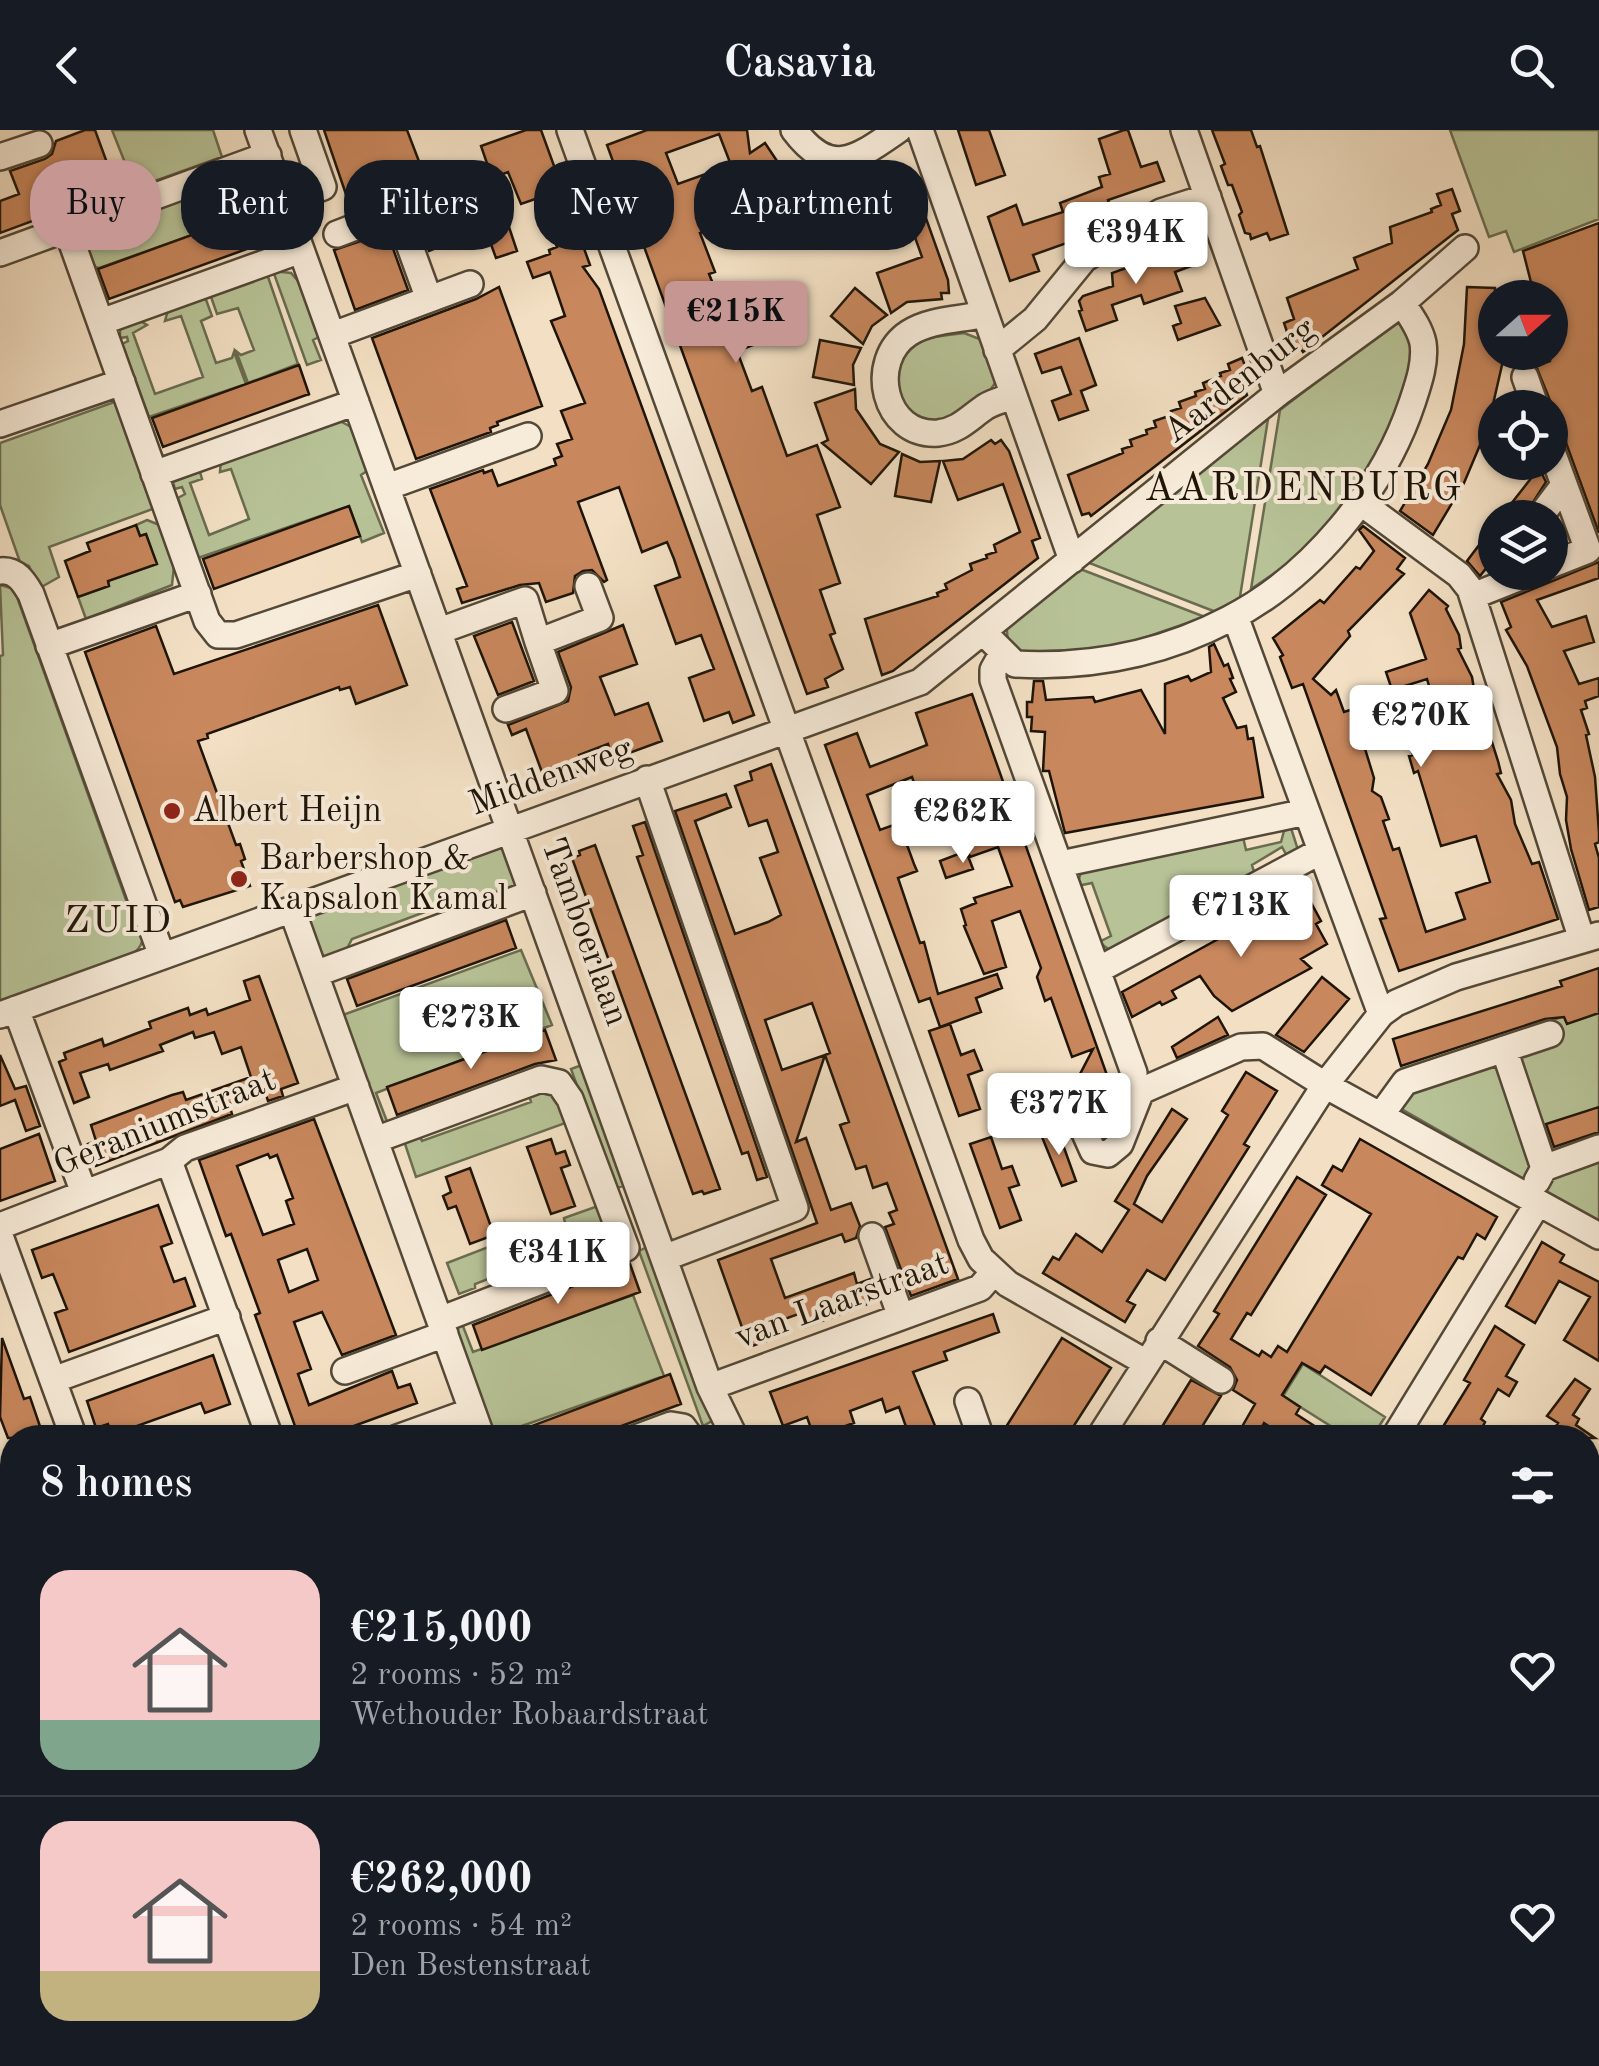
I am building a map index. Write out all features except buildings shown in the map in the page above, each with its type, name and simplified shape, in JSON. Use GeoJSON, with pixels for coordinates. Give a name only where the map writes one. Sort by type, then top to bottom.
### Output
{"type":"FeatureCollection","features":[{"type":"Feature","properties":{"kind":"street","name":"Tamboerlaan"},"geometry":{"type":"LineString","coordinates":[[258,130],[270,160]]}},
{"type":"Feature","properties":{"kind":"street"},"geometry":{"type":"LineString","coordinates":[[302,130],[313,160]]}},
{"type":"Feature","properties":{"kind":"street"},"geometry":{"type":"LineString","coordinates":[[570,130],[980,1258],[994,1272],[1152,1352],[1221,1380]]}},
{"type":"Feature","properties":{"kind":"street"},"geometry":{"type":"LineString","coordinates":[[794,130],[810,152],[830,160],[859,157],[898,130]]}},
{"type":"Feature","properties":{"kind":"street"},"geometry":{"type":"LineString","coordinates":[[920,130],[942,224],[998,350],[1072,560]]}},
{"type":"Feature","properties":{"kind":"street"},"geometry":{"type":"LineString","coordinates":[[1184,130],[1216,201],[1277,394]]}},
{"type":"Feature","properties":{"kind":"street"},"geometry":{"type":"LineString","coordinates":[[0,157],[39,144]]}},
{"type":"Feature","properties":{"kind":"street"},"geometry":{"type":"LineString","coordinates":[[161,194],[268,155]]}},
{"type":"Feature","properties":{"kind":"street"},"geometry":{"type":"LineString","coordinates":[[998,350],[1035,319],[1084,258],[1161,212],[1216,201]]}},
{"type":"Feature","properties":{"kind":"street"},"geometry":{"type":"LineString","coordinates":[[336,234],[397,212],[429,299]]}},
{"type":"Feature","properties":{"kind":"street"},"geometry":{"type":"LineString","coordinates":[[0,253],[30,242]]}},
{"type":"Feature","properties":{"kind":"street","name":"Aardenburg"},"geometry":{"type":"LineString","coordinates":[[788,728],[920,682],[1277,394],[1402,302],[1466,248]]}},
{"type":"Feature","properties":{"kind":"street"},"geometry":{"type":"LineString","coordinates":[[74,250],[207,621],[218,635],[236,635],[418,574]]}},
{"type":"Feature","properties":{"kind":"street","name":"Tamboerlaan"},"geometry":{"type":"LineString","coordinates":[[300,250],[710,1388],[728,1425]]}},
{"type":"Feature","properties":{"kind":"street"},"geometry":{"type":"LineString","coordinates":[[100,322],[300,250]]}},
{"type":"Feature","properties":{"kind":"street"},"geometry":{"type":"LineString","coordinates":[[332,335],[470,284]]}},
{"type":"Feature","properties":{"kind":"street"},"geometry":{"type":"LineString","coordinates":[[983,632],[1015,664],[1121,658],[1166,647],[1235,616],[1313,559],[1360,502],[1391,454],[1418,382],[1423,343],[1402,302]]}},
{"type":"Feature","properties":{"kind":"street"},"geometry":{"type":"LineString","coordinates":[[984,314],[932,322],[908,333],[893,348],[884,372],[886,394],[896,415],[915,429],[937,433],[963,426],[988,405],[1014,396]]}},
{"type":"Feature","properties":{"kind":"street"},"geometry":{"type":"LineString","coordinates":[[1525,377],[1530,390]]}},
{"type":"Feature","properties":{"kind":"street"},"geometry":{"type":"LineString","coordinates":[[0,424],[122,382]]}},
{"type":"Feature","properties":{"kind":"street"},"geometry":{"type":"LineString","coordinates":[[154,474],[356,402]]}},
{"type":"Feature","properties":{"kind":"street"},"geometry":{"type":"LineString","coordinates":[[387,487],[528,436]]}},
{"type":"Feature","properties":{"kind":"street"},"geometry":{"type":"LineString","coordinates":[[1562,480],[1588,550],[1568,558]]}},
{"type":"Feature","properties":{"kind":"street"},"geometry":{"type":"LineString","coordinates":[[1553,500],[1564,485]]}},
{"type":"Feature","properties":{"kind":"street"},"geometry":{"type":"LineString","coordinates":[[1107,1425],[1325,1085],[1381,1014],[1456,977],[1590,938],[1473,596],[1458,574],[1360,502]]}},
{"type":"Feature","properties":{"kind":"street"},"geometry":{"type":"LineString","coordinates":[[4,570],[22,579],[31,594],[162,956]]}},
{"type":"Feature","properties":{"kind":"street"},"geometry":{"type":"LineString","coordinates":[[538,642],[600,618],[588,586]]}},
{"type":"Feature","properties":{"kind":"street"},"geometry":{"type":"LineString","coordinates":[[1473,596],[1483,590]]}},
{"type":"Feature","properties":{"kind":"street"},"geometry":{"type":"LineString","coordinates":[[49,646],[198,594]]}},
{"type":"Feature","properties":{"kind":"street"},"geometry":{"type":"LineString","coordinates":[[438,631],[525,600],[555,691],[506,709]]}},
{"type":"Feature","properties":{"kind":"street"},"geometry":{"type":"LineString","coordinates":[[1235,616],[1318,831],[1381,1014]]}},
{"type":"Feature","properties":{"kind":"street"},"geometry":{"type":"LineString","coordinates":[[1002,654],[993,670],[994,680],[1138,1082],[1241,1047],[1262,1046],[1325,1085],[1599,1236]]}},
{"type":"Feature","properties":{"kind":"street","name":"Middenweg"},"geometry":{"type":"LineString","coordinates":[[8,1012],[788,728]]}},
{"type":"Feature","properties":{"kind":"street"},"geometry":{"type":"LineString","coordinates":[[646,778],[807,1206],[664,1258]]}},
{"type":"Feature","properties":{"kind":"street"},"geometry":{"type":"LineString","coordinates":[[1061,864],[1318,831]]}},
{"type":"Feature","properties":{"kind":"street"},"geometry":{"type":"LineString","coordinates":[[1098,970],[1318,831]]}},
{"type":"Feature","properties":{"kind":"street"},"geometry":{"type":"LineString","coordinates":[[315,974],[533,894]]}},
{"type":"Feature","properties":{"kind":"street"},"geometry":{"type":"LineString","coordinates":[[292,910],[477,1425]]}},
{"type":"Feature","properties":{"kind":"street"},"geometry":{"type":"LineString","coordinates":[[8,1012],[84,1193]]}},
{"type":"Feature","properties":{"kind":"street"},"geometry":{"type":"LineString","coordinates":[[1381,1115],[1405,1082],[1550,1034]]}},
{"type":"Feature","properties":{"kind":"street"},"geometry":{"type":"LineString","coordinates":[[1402,1425],[1532,1201],[1544,1168],[1504,1049]]}},
{"type":"Feature","properties":{"kind":"street"},"geometry":{"type":"LineString","coordinates":[[345,1371],[626,1248],[570,1099],[558,1083],[540,1079],[375,1140]]}},
{"type":"Feature","properties":{"kind":"street","name":"Geraniumstraat"},"geometry":{"type":"LineString","coordinates":[[0,1226],[169,1161],[185,1148],[356,1087]]}},
{"type":"Feature","properties":{"kind":"street"},"geometry":{"type":"LineString","coordinates":[[1544,1168],[1599,1148]]}},
{"type":"Feature","properties":{"kind":"street"},"geometry":{"type":"LineString","coordinates":[[169,1161],[265,1425]]}},
{"type":"Feature","properties":{"kind":"street"},"geometry":{"type":"LineString","coordinates":[[0,1236],[69,1425]]}},
{"type":"Feature","properties":{"kind":"street"},"geometry":{"type":"LineString","coordinates":[[872,1236],[901,1317]]}},
{"type":"Feature","properties":{"kind":"street","name":"van Laarstraat"},"geometry":{"type":"LineString","coordinates":[[710,1388],[980,1288],[994,1272]]}},
{"type":"Feature","properties":{"kind":"street"},"geometry":{"type":"LineString","coordinates":[[53,1380],[226,1317]]}},
{"type":"Feature","properties":{"kind":"street"},"geometry":{"type":"LineString","coordinates":[[968,1401],[976,1425]]}},
{"type":"Feature","properties":{"kind":"street"},"geometry":{"type":"LineString","coordinates":[[432,1425],[472,1410]]}},
{"type":"Feature","properties":{"kind":"green space"},"geometry":{"type":"Polygon","coordinates":[[[112,130],[213,130],[222,157],[181,160],[181,172],[161,179],[161,160],[124,160],[112,130]]]}},
{"type":"Feature","properties":{"kind":"green space"},"geometry":{"type":"Polygon","coordinates":[[[1450,130],[1599,130],[1599,219],[1514,252],[1506,231],[1489,237],[1450,130]]]}},
{"type":"Feature","properties":{"kind":"green space"},"geometry":{"type":"Polygon","coordinates":[[[181,200],[181,239],[161,246],[161,208],[181,200]]]}},
{"type":"Feature","properties":{"kind":"green space"},"geometry":{"type":"Polygon","coordinates":[[[88,250],[150,250],[99,268],[88,250]]]}},
{"type":"Feature","properties":{"kind":"green space"},"geometry":{"type":"Polygon","coordinates":[[[273,271],[291,273],[298,281],[319,337],[313,340],[321,360],[307,365],[273,271]]]}},
{"type":"Feature","properties":{"kind":"green space"},"geometry":{"type":"Polygon","coordinates":[[[267,274],[298,364],[248,383],[236,351],[241,355],[254,350],[238,308],[217,314],[210,294],[267,274]]]}},
{"type":"Feature","properties":{"kind":"green space"},"geometry":{"type":"Polygon","coordinates":[[[205,297],[212,316],[201,321],[216,363],[232,358],[234,352],[246,384],[149,417],[122,344],[128,341],[127,337],[120,338],[120,330],[137,319],[147,325],[133,333],[155,394],[203,377],[181,316],[165,321],[168,310],[205,297]]]}},
{"type":"Feature","properties":{"kind":"green space"},"geometry":{"type":"Polygon","coordinates":[[[1400,317],[1412,343],[1410,375],[1364,478],[1325,531],[1251,589],[1280,410],[1400,317]]]}},
{"type":"Feature","properties":{"kind":"green space"},"geometry":{"type":"Polygon","coordinates":[[[964,333],[982,340],[997,380],[980,403],[958,416],[936,421],[916,417],[898,397],[895,369],[924,340],[964,333]]]}},
{"type":"Feature","properties":{"kind":"green space"},"geometry":{"type":"Polygon","coordinates":[[[117,401],[158,507],[49,547],[59,577],[38,589],[29,566],[20,562],[0,505],[0,443],[117,401]]]}},
{"type":"Feature","properties":{"kind":"green space"},"geometry":{"type":"Polygon","coordinates":[[[1268,419],[1240,597],[1216,612],[1084,561],[1268,419]]]}},
{"type":"Feature","properties":{"kind":"green space"},"geometry":{"type":"Polygon","coordinates":[[[340,421],[351,427],[367,471],[361,475],[384,533],[362,542],[349,506],[198,558],[178,498],[185,494],[182,487],[175,489],[173,482],[177,476],[195,469],[200,472],[202,479],[190,483],[209,535],[249,519],[231,469],[220,472],[221,459],[340,421]]]}},
{"type":"Feature","properties":{"kind":"green space"},"geometry":{"type":"Polygon","coordinates":[[[147,520],[167,528],[179,563],[174,566],[172,585],[86,619],[78,597],[109,586],[108,581],[156,564],[146,534],[140,536],[136,525],[147,520]]]}},
{"type":"Feature","properties":{"kind":"green space"},"geometry":{"type":"Polygon","coordinates":[[[1075,567],[1205,617],[1120,646],[1065,655],[1020,653],[1008,643],[1006,620],[1075,567]]]}},
{"type":"Feature","properties":{"kind":"green space"},"geometry":{"type":"Polygon","coordinates":[[[0,585],[11,588],[17,597],[131,914],[139,919],[143,937],[134,953],[0,1002],[3,655],[0,585]]]}},
{"type":"Feature","properties":{"kind":"green space"},"geometry":{"type":"Polygon","coordinates":[[[1291,828],[1299,853],[1288,858],[1282,847],[1252,865],[1256,878],[1112,952],[1099,942],[1111,936],[1092,883],[1077,886],[1081,872],[1243,837],[1246,850],[1281,842],[1284,831],[1291,828]]]}},
{"type":"Feature","properties":{"kind":"green space"},"geometry":{"type":"Polygon","coordinates":[[[501,848],[510,855],[519,887],[478,905],[476,893],[352,939],[342,958],[322,965],[305,918],[501,848]]]}},
{"type":"Feature","properties":{"kind":"green space"},"geometry":{"type":"Polygon","coordinates":[[[521,950],[552,1025],[376,1093],[388,1124],[384,1126],[378,1121],[340,1016],[521,950]]]}},
{"type":"Feature","properties":{"kind":"green space"},"geometry":{"type":"Polygon","coordinates":[[[1599,1004],[1599,1138],[1551,1154],[1518,1055],[1558,1037],[1553,1020],[1599,1004]]]}},
{"type":"Feature","properties":{"kind":"green space"},"geometry":{"type":"Polygon","coordinates":[[[1497,1062],[1533,1165],[1524,1179],[1398,1107],[1408,1091],[1497,1062]]]}},
{"type":"Feature","properties":{"kind":"green space"},"geometry":{"type":"Polygon","coordinates":[[[582,1065],[624,1186],[614,1188],[571,1069],[582,1065]]]}},
{"type":"Feature","properties":{"kind":"green space"},"geometry":{"type":"Polygon","coordinates":[[[546,1086],[571,1121],[416,1177],[402,1135],[417,1130],[422,1141],[531,1102],[527,1089],[546,1086]]]}},
{"type":"Feature","properties":{"kind":"green space"},"geometry":{"type":"Polygon","coordinates":[[[1599,1157],[1599,1223],[1543,1191],[1553,1174],[1599,1157]]]}},
{"type":"Feature","properties":{"kind":"green space"},"geometry":{"type":"Polygon","coordinates":[[[601,1205],[611,1243],[589,1255],[583,1242],[475,1284],[475,1288],[459,1294],[447,1263],[496,1244],[499,1251],[566,1228],[564,1218],[601,1205]]]}},
{"type":"Feature","properties":{"kind":"green space"},"geometry":{"type":"Polygon","coordinates":[[[647,1247],[712,1417],[705,1425],[703,1425],[639,1251],[647,1247]]]}},
{"type":"Feature","properties":{"kind":"green space"},"geometry":{"type":"Polygon","coordinates":[[[633,1295],[664,1376],[525,1425],[488,1425],[453,1329],[459,1316],[473,1352],[633,1295]]]}},
{"type":"Feature","properties":{"kind":"green space"},"geometry":{"type":"Polygon","coordinates":[[[1303,1364],[1385,1417],[1380,1425],[1329,1425],[1283,1396],[1303,1364]]]}},
{"type":"Feature","properties":{"kind":"place","name":"Albert Heijn"},"geometry":{"type":"Point","coordinates":[172,811]}},
{"type":"Feature","properties":{"kind":"place","name":"Barbershop & Kapsalon Kamal"},"geometry":{"type":"Point","coordinates":[239,879]}},
{"type":"Feature","properties":{"kind":"district","name":"AARDENBURG"},"geometry":{"type":"Point","coordinates":[1304,490]}},
{"type":"Feature","properties":{"kind":"district","name":"ZUID"},"geometry":{"type":"Point","coordinates":[119,922]}}]}
